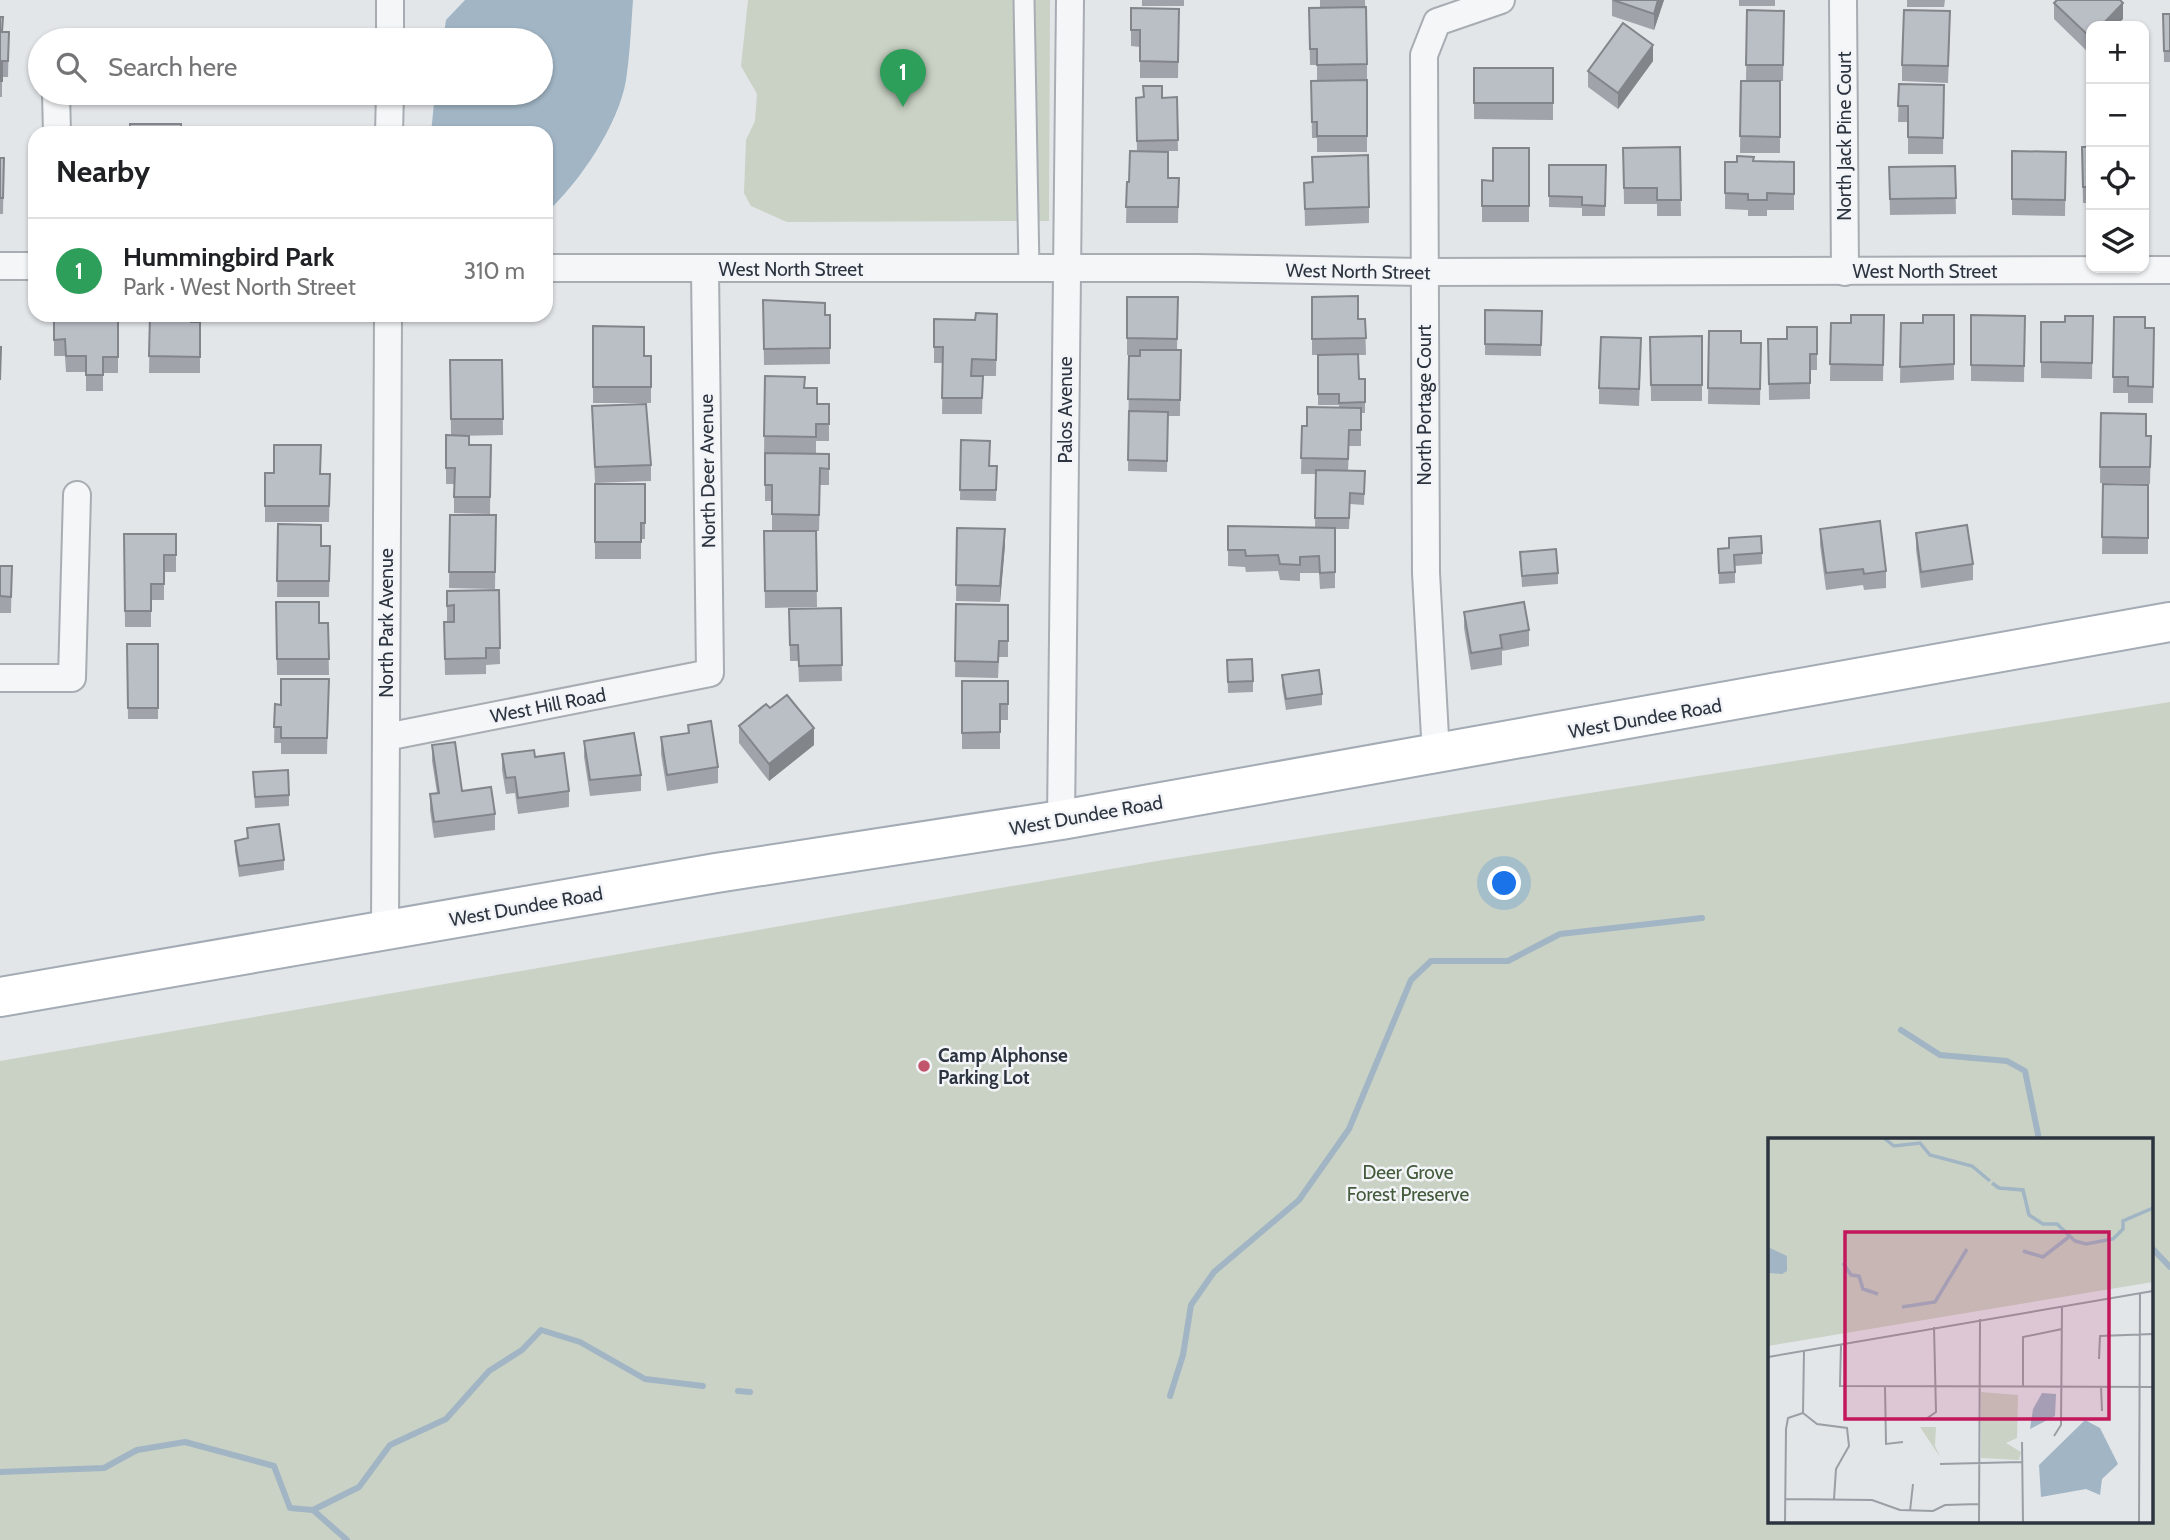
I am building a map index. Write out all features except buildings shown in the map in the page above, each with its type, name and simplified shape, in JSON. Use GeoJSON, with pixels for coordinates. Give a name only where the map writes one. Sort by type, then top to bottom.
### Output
{"type":"FeatureCollection","features":[{"type":"Feature","properties":{"kind":"main road","name":"West Dundee Road"},"geometry":{"type":"LineString","coordinates":[[0,998],[716,873],[1061,820],[2170,622]]}},
{"type":"Feature","properties":{"kind":"street"},"geometry":{"type":"LineString","coordinates":[[390,0],[390,28]]}},
{"type":"Feature","properties":{"kind":"street"},"geometry":{"type":"LineString","coordinates":[[1024,0],[1029,268]]}},
{"type":"Feature","properties":{"kind":"street","name":"Palos Avenue"},"geometry":{"type":"LineString","coordinates":[[1061,820],[1070,0]]}},
{"type":"Feature","properties":{"kind":"street","name":"North Portage Court"},"geometry":{"type":"LineString","coordinates":[[1436,755],[1426,573],[1424,55],[1437,22],[1501,0]]}},
{"type":"Feature","properties":{"kind":"street","name":"North Jack Pine Court"},"geometry":{"type":"LineString","coordinates":[[1843,0],[1845,272]]}},
{"type":"Feature","properties":{"kind":"street"},"geometry":{"type":"LineString","coordinates":[[56,105],[57,126]]}},
{"type":"Feature","properties":{"kind":"street"},"geometry":{"type":"LineString","coordinates":[[389,126],[390,105]]}},
{"type":"Feature","properties":{"kind":"street"},"geometry":{"type":"LineString","coordinates":[[0,266],[28,267]]}},
{"type":"Feature","properties":{"kind":"street","name":"West North Street"},"geometry":{"type":"LineString","coordinates":[[553,268],[1065,268],[1423,272],[2170,270]]}},
{"type":"Feature","properties":{"kind":"street","name":"North Deer Avenue"},"geometry":{"type":"LineString","coordinates":[[705,270],[710,673]]}},
{"type":"Feature","properties":{"kind":"street","name":"North Park Avenue"},"geometry":{"type":"LineString","coordinates":[[385,930],[388,322]]}},
{"type":"Feature","properties":{"kind":"street"},"geometry":{"type":"LineString","coordinates":[[0,678],[72,678],[76,495]]}},
{"type":"Feature","properties":{"kind":"street","name":"West Hill Road"},"geometry":{"type":"LineString","coordinates":[[386,737],[710,673]]}},
{"type":"Feature","properties":{"kind":"green space"},"geometry":{"type":"Polygon","coordinates":[[[748,0],[1050,0],[1049,221],[787,222],[751,206],[744,193],[746,140],[755,121],[757,94],[741,66],[748,0]]]}},
{"type":"Feature","properties":{"kind":"green space","name":"Deer Grove Forest Preserve"},"geometry":{"type":"Polygon","coordinates":[[[2170,702],[2170,1540],[0,1540],[0,1061],[1163,860],[2170,702]]]}},
{"type":"Feature","properties":{"kind":"water"},"geometry":{"type":"Polygon","coordinates":[[[465,0],[633,0],[622,97],[596,152],[553,206],[553,126],[432,126],[434,105],[553,105],[553,28],[445,28],[446,20],[465,0]]]}},
{"type":"Feature","properties":{"kind":"waterway"},"geometry":{"type":"LineString","coordinates":[[1170,1396],[1183,1355],[1191,1305],[1214,1272],[1299,1200],[1349,1129],[1411,980],[1431,961],[1508,961],[1560,934],[1702,918]]}},
{"type":"Feature","properties":{"kind":"waterway"},"geometry":{"type":"LineString","coordinates":[[1901,1030],[1940,1055],[2007,1061],[2025,1071],[2039,1138]]}},
{"type":"Feature","properties":{"kind":"waterway"},"geometry":{"type":"LineString","coordinates":[[2152,1248],[2170,1267]]}},
{"type":"Feature","properties":{"kind":"waterway"},"geometry":{"type":"LineString","coordinates":[[0,1472],[104,1468],[137,1450],[185,1442],[274,1466],[290,1508],[313,1510],[359,1487],[390,1445],[446,1419],[489,1371],[522,1350],[541,1330],[580,1342],[645,1379],[703,1386]]}},
{"type":"Feature","properties":{"kind":"waterway"},"geometry":{"type":"LineString","coordinates":[[738,1391],[750,1392]]}},
{"type":"Feature","properties":{"kind":"waterway"},"geometry":{"type":"LineString","coordinates":[[313,1510],[347,1540]]}},
{"type":"Feature","properties":{"kind":"place","name":"Hummingbird Park"},"geometry":{"type":"Point","coordinates":[903,107]}},
{"type":"Feature","properties":{"kind":"place","name":"Camp Alphonse Parking Lot"},"geometry":{"type":"Point","coordinates":[924,1066]}}]}
